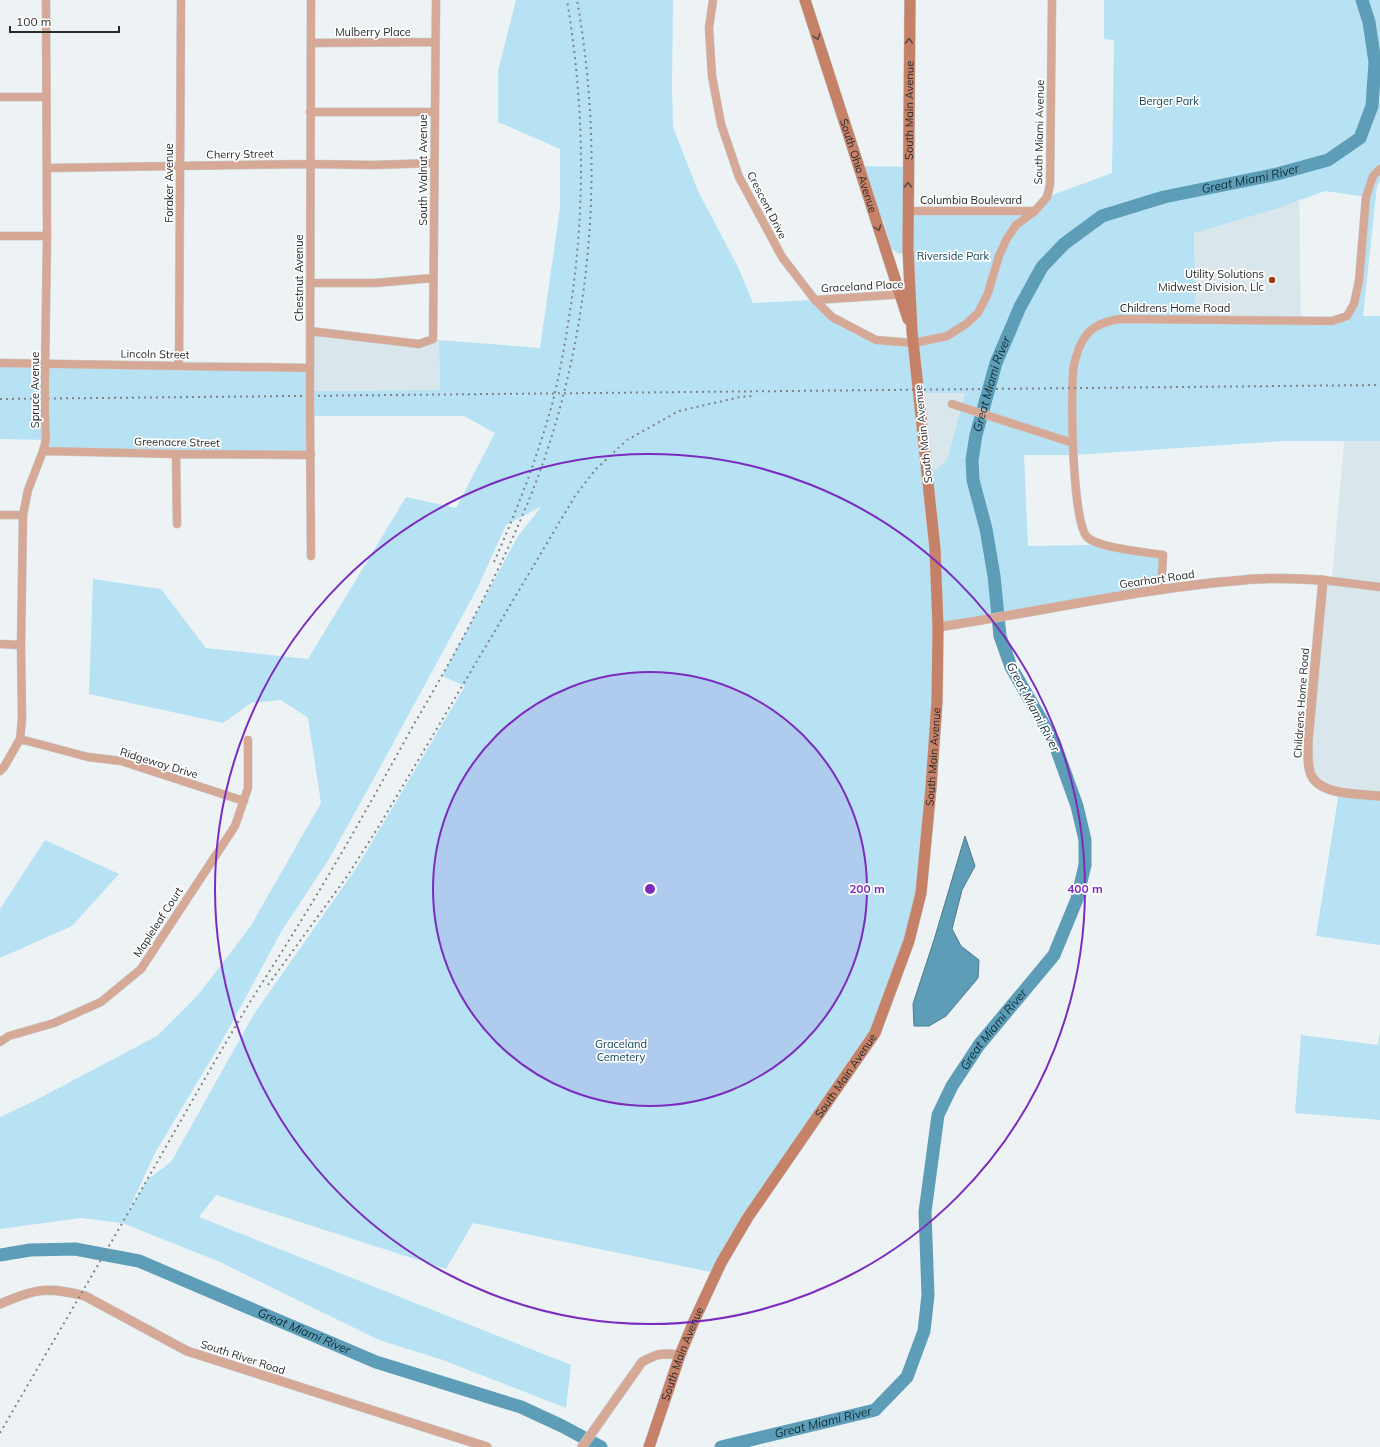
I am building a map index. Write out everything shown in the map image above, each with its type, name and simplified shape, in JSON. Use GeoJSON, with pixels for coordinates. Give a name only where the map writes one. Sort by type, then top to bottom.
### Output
{"type":"FeatureCollection","features":[{"type":"Feature","properties":{"kind":"main road","name":"South Ohio Avenue"},"geometry":{"type":"LineString","coordinates":[[805,0],[905,294]]}},
{"type":"Feature","properties":{"kind":"main road","name":"South Main Avenue"},"geometry":{"type":"LineString","coordinates":[[649,1447],[680,1355],[721,1263],[748,1217],[875,1033],[910,941],[921,893],[928,825],[937,701],[938,627],[935,549],[914,343],[905,294],[908,211],[910,0]]}},
{"type":"Feature","properties":{"kind":"street","name":"Spruce Avenue"},"geometry":{"type":"LineString","coordinates":[[0,771],[20,740],[22,719],[21,645],[23,515],[28,490],[46,440],[46,0]]}},
{"type":"Feature","properties":{"kind":"street","name":"Foraker Avenue"},"geometry":{"type":"LineString","coordinates":[[179,366],[181,0]]}},
{"type":"Feature","properties":{"kind":"street","name":"Chestnut Avenue"},"geometry":{"type":"LineString","coordinates":[[311,0],[311,556]]}},
{"type":"Feature","properties":{"kind":"street","name":"South Walnut Avenue"},"geometry":{"type":"LineString","coordinates":[[310,331],[419,344],[433,339],[436,0]]}},
{"type":"Feature","properties":{"kind":"street","name":"Crescent Drive"},"geometry":{"type":"LineString","coordinates":[[713,0],[709,28],[712,76],[721,124],[739,177],[782,257],[815,300],[832,317],[876,340],[914,343]]}},
{"type":"Feature","properties":{"kind":"street","name":"South Miami Avenue"},"geometry":{"type":"LineString","coordinates":[[914,343],[947,336],[966,324],[978,313],[988,294],[999,256],[1006,240],[1016,225],[1035,211],[1047,197],[1050,185],[1052,0]]}},
{"type":"Feature","properties":{"kind":"street","name":"Mulberry Place"},"geometry":{"type":"LineString","coordinates":[[311,43],[435,42]]}},
{"type":"Feature","properties":{"kind":"street"},"geometry":{"type":"LineString","coordinates":[[0,97],[46,97]]}},
{"type":"Feature","properties":{"kind":"street"},"geometry":{"type":"LineString","coordinates":[[310,112],[435,112]]}},
{"type":"Feature","properties":{"kind":"street","name":"Cherry Street"},"geometry":{"type":"LineString","coordinates":[[47,168],[311,164],[373,165],[434,163]]}},
{"type":"Feature","properties":{"kind":"street","name":"Childrens Home Road"},"geometry":{"type":"LineString","coordinates":[[1161,590],[1163,555],[1099,544],[1087,537],[1081,528],[1078,509],[1073,443],[1072,391],[1074,366],[1078,350],[1084,338],[1092,328],[1118,319],[1332,321],[1347,316],[1354,304],[1359,282],[1366,197],[1373,176],[1380,169]]}},
{"type":"Feature","properties":{"kind":"street","name":"Columbia Boulevard"},"geometry":{"type":"LineString","coordinates":[[908,211],[1035,211]]}},
{"type":"Feature","properties":{"kind":"street"},"geometry":{"type":"LineString","coordinates":[[0,236],[47,236]]}},
{"type":"Feature","properties":{"kind":"street"},"geometry":{"type":"LineString","coordinates":[[310,283],[375,283],[433,278]]}},
{"type":"Feature","properties":{"kind":"street","name":"Graceland Place"},"geometry":{"type":"LineString","coordinates":[[815,300],[905,294]]}},
{"type":"Feature","properties":{"kind":"street","name":"Lincoln Street"},"geometry":{"type":"LineString","coordinates":[[0,363],[310,368]]}},
{"type":"Feature","properties":{"kind":"street"},"geometry":{"type":"LineString","coordinates":[[952,404],[1073,443]]}},
{"type":"Feature","properties":{"kind":"street","name":"Greenacre Street"},"geometry":{"type":"LineString","coordinates":[[43,451],[311,455]]}},
{"type":"Feature","properties":{"kind":"street"},"geometry":{"type":"LineString","coordinates":[[176,454],[177,524]]}},
{"type":"Feature","properties":{"kind":"street"},"geometry":{"type":"LineString","coordinates":[[0,515],[23,515]]}},
{"type":"Feature","properties":{"kind":"street","name":"Gearhart Road"},"geometry":{"type":"LineString","coordinates":[[938,627],[1161,590],[1245,580],[1285,578],[1323,580],[1380,587]]}},
{"type":"Feature","properties":{"kind":"street","name":"Childrens Home Road"},"geometry":{"type":"LineString","coordinates":[[1323,580],[1308,740],[1308,762],[1310,773],[1314,780],[1323,787],[1339,792],[1380,796]]}},
{"type":"Feature","properties":{"kind":"street"},"geometry":{"type":"LineString","coordinates":[[0,644],[21,645]]}},
{"type":"Feature","properties":{"kind":"street","name":"Ridgeway Drive"},"geometry":{"type":"LineString","coordinates":[[20,740],[88,757],[121,760],[244,801]]}},
{"type":"Feature","properties":{"kind":"street","name":"Mapleleaf Court"},"geometry":{"type":"LineString","coordinates":[[0,1042],[9,1036],[54,1023],[100,1002],[141,968],[235,826],[248,788],[248,740]]}},
{"type":"Feature","properties":{"kind":"street","name":"South River Road"},"geometry":{"type":"LineString","coordinates":[[0,1304],[37,1290],[68,1291],[85,1296],[187,1351],[487,1447]]}},
{"type":"Feature","properties":{"kind":"street"},"geometry":{"type":"LineString","coordinates":[[582,1447],[628,1384],[642,1362],[654,1355],[664,1353],[680,1355]]}},
{"type":"Feature","properties":{"kind":"shaded area"},"geometry":{"type":"Polygon","coordinates":[[[1299,201],[1301,320],[1196,320],[1194,233],[1299,201]]]}},
{"type":"Feature","properties":{"kind":"shaded area"},"geometry":{"type":"Polygon","coordinates":[[[310,331],[419,344],[433,339],[439,340],[440,390],[310,391],[310,331]]]}},
{"type":"Feature","properties":{"kind":"shaded area"},"geometry":{"type":"Polygon","coordinates":[[[919,393],[965,393],[947,460],[928,476],[919,393]]]}},
{"type":"Feature","properties":{"kind":"shaded area"},"geometry":{"type":"Polygon","coordinates":[[[1344,441],[1380,441],[1380,796],[1323,787],[1308,762],[1323,580],[1332,581],[1344,441]]]}},
{"type":"Feature","properties":{"kind":"shaded area"},"geometry":{"type":"Polygon","coordinates":[[[965,836],[975,866],[962,890],[952,929],[961,946],[979,960],[978,978],[946,1016],[929,1026],[914,1026],[913,1004],[965,836]]]}},
{"type":"Feature","properties":{"kind":"green space"},"geometry":{"type":"Polygon","coordinates":[[[516,0],[673,0],[673,127],[698,191],[738,267],[753,303],[815,300],[832,317],[876,340],[913,343],[907,249],[902,254],[897,253],[891,248],[883,220],[871,206],[858,166],[908,167],[908,211],[1035,211],[1047,197],[1112,173],[1114,40],[1104,39],[1104,0],[1380,0],[1380,181],[1377,186],[1363,316],[1380,316],[1380,441],[1282,441],[1074,455],[1024,455],[1028,546],[1091,545],[1105,549],[1154,556],[1161,559],[1161,590],[938,627],[921,893],[875,1033],[716,1273],[473,1223],[446,1269],[216,1195],[199,1217],[571,1365],[566,1408],[443,1360],[379,1340],[220,1262],[122,1223],[81,1218],[0,1229],[0,1117],[34,1101],[157,1036],[198,995],[250,927],[321,803],[308,718],[281,700],[251,703],[223,723],[89,694],[93,579],[161,589],[206,648],[308,659],[406,497],[456,508],[495,433],[464,416],[310,416],[311,455],[43,451],[46,440],[0,439],[0,363],[310,368],[310,391],[440,390],[439,340],[540,348],[560,208],[560,149],[498,122],[498,71],[516,0]],[[1325,191],[1279,208],[1194,233],[1196,320],[1332,321],[1347,316],[1359,281],[1366,197],[1325,191]],[[919,393],[928,476],[947,460],[965,393],[919,393]],[[542,506],[506,525],[478,587],[372,782],[329,859],[281,932],[222,1041],[155,1153],[126,1216],[147,1180],[171,1162],[254,1014],[357,867],[465,686],[442,676],[518,536],[542,506]]]}},
{"type":"Feature","properties":{"kind":"green space"},"geometry":{"type":"Polygon","coordinates":[[[1339,792],[1380,796],[1380,945],[1316,936],[1339,792]]]}},
{"type":"Feature","properties":{"kind":"green space"},"geometry":{"type":"Polygon","coordinates":[[[45,840],[119,874],[72,926],[0,958],[0,909],[45,840]]]}},
{"type":"Feature","properties":{"kind":"green space"},"geometry":{"type":"Polygon","coordinates":[[[1380,1033],[1380,1120],[1295,1113],[1301,1035],[1378,1045],[1380,1033]]]}},
{"type":"Feature","properties":{"kind":"waterway","name":"Great Miami River"},"geometry":{"type":"LineString","coordinates":[[721,1447],[875,1410],[907,1377],[924,1331],[928,1295],[925,1212],[938,1115],[952,1086],[979,1045],[1054,955],[1077,899],[1085,865],[1085,840],[1077,806],[1054,742],[1011,667],[1000,636],[994,576],[986,529],[973,480],[972,460],[976,435],[996,363],[1020,307],[1042,267],[1064,244],[1102,216],[1164,197],[1277,174],[1328,160],[1360,138],[1372,106],[1375,62],[1369,22],[1362,0]]}},
{"type":"Feature","properties":{"kind":"waterway","name":"Great Miami River"},"geometry":{"type":"LineString","coordinates":[[0,1255],[30,1250],[75,1249],[139,1261],[376,1362],[521,1407],[562,1426],[601,1447]]}},
{"type":"Feature","properties":{"kind":"railway"},"geometry":{"type":"LineString","coordinates":[[494,562],[526,483],[541,442],[553,401],[565,343],[574,283],[578,242],[581,162],[577,82],[567,0]]}},
{"type":"Feature","properties":{"kind":"railway"},"geometry":{"type":"LineString","coordinates":[[0,1433],[231,1033],[359,823],[484,598],[516,531],[530,497],[543,463],[560,407],[574,350],[583,292],[589,234],[592,175],[590,116],[585,58],[577,0]]}},
{"type":"Feature","properties":{"kind":"railway"},"geometry":{"type":"LineString","coordinates":[[0,399],[1380,385]]}},
{"type":"Feature","properties":{"kind":"railway"},"geometry":{"type":"LineString","coordinates":[[268,985],[348,875],[379,826],[575,496],[596,469],[627,440],[679,411],[740,397],[752,396]]}},
{"type":"Feature","properties":{"kind":"place","name":"Utility Solutions Midwest Division, Llc"},"geometry":{"type":"Point","coordinates":[1272,280]}},
{"type":"Feature","properties":{"kind":"park label","name":"Berger Park"},"geometry":{"type":"Point","coordinates":[1169,101]}},
{"type":"Feature","properties":{"kind":"park label","name":"Riverside Park"},"geometry":{"type":"Point","coordinates":[953,256]}},
{"type":"Feature","properties":{"kind":"park label","name":"Graceland Cemetery"},"geometry":{"type":"Point","coordinates":[621,1050]}}]}
